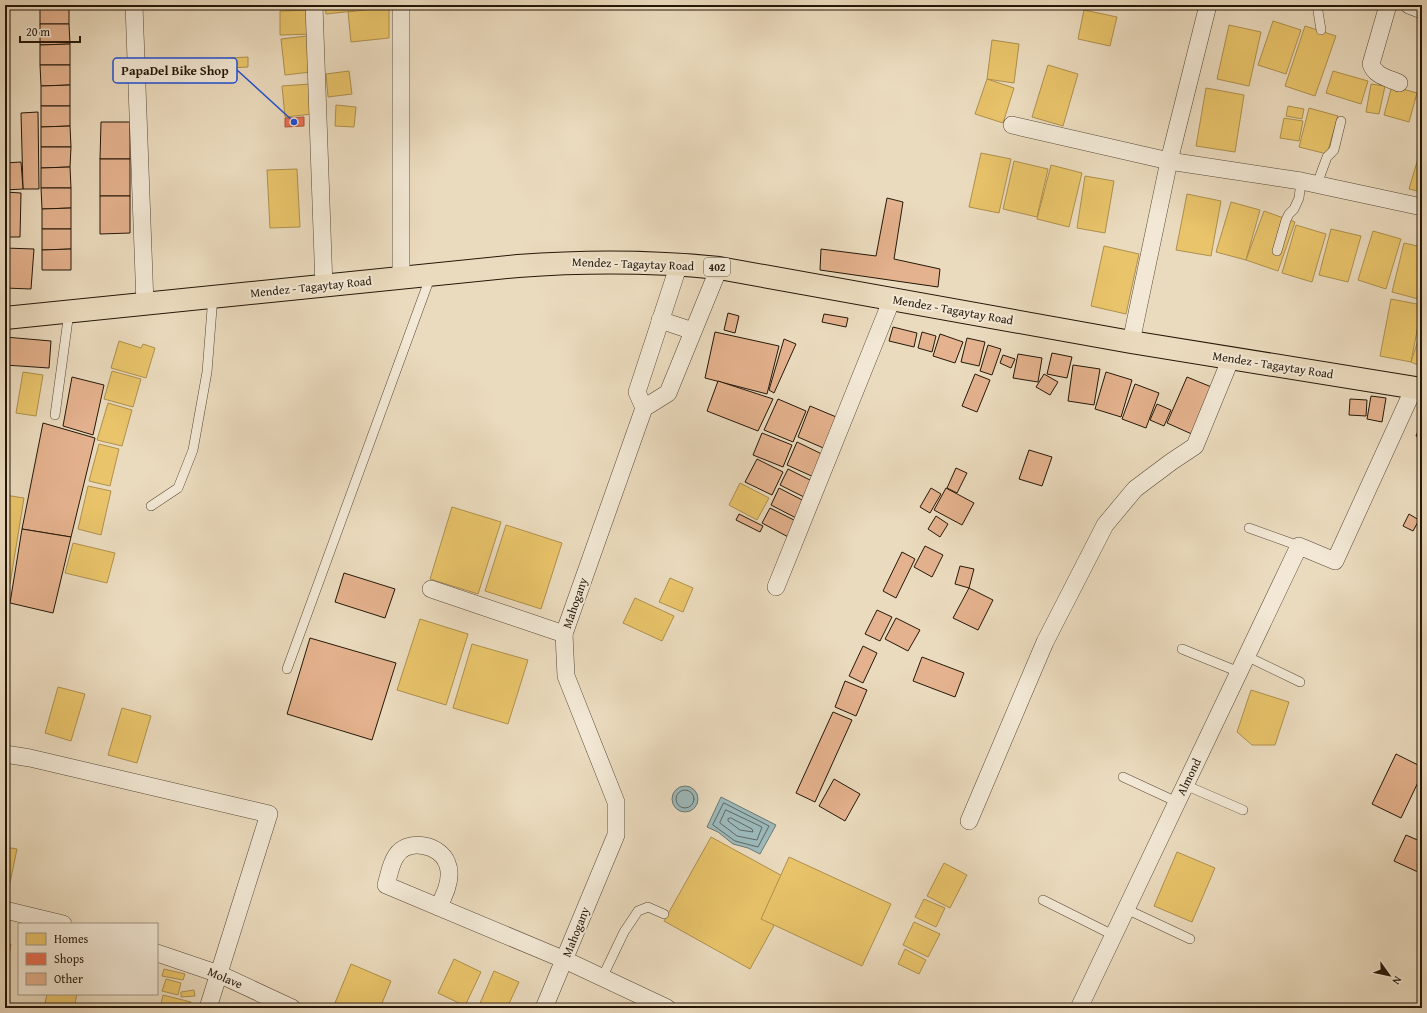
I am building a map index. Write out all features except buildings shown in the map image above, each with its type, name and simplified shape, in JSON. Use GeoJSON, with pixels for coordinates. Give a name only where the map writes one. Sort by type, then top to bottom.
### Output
{"type":"FeatureCollection","features":[{"type":"Feature","properties":{"kind":"main road","name":"Mendez - Tagaytay Road"},"geometry":{"type":"LineString","coordinates":[[5,318],[213,296],[324,287],[401,277],[575,262],[678,264],[719,268],[1131,342],[1418,388]]}},
{"type":"Feature","properties":{"kind":"street"},"geometry":{"type":"LineString","coordinates":[[134,5],[145,304]]}},
{"type":"Feature","properties":{"kind":"street"},"geometry":{"type":"LineString","coordinates":[[314,5],[324,287]]}},
{"type":"Feature","properties":{"kind":"street"},"geometry":{"type":"LineString","coordinates":[[401,5],[401,277]]}},
{"type":"Feature","properties":{"kind":"street"},"geometry":{"type":"LineString","coordinates":[[1131,342],[1169,161],[1208,5]]}},
{"type":"Feature","properties":{"kind":"street"},"geometry":{"type":"LineString","coordinates":[[1388,5],[1371,64],[1373,70],[1378,75],[1399,83]]}},
{"type":"Feature","properties":{"kind":"street"},"geometry":{"type":"LineString","coordinates":[[1409,5],[1422,10]]}},
{"type":"Feature","properties":{"kind":"street"},"geometry":{"type":"LineString","coordinates":[[1012,125],[1169,161],[1309,183],[1422,208]]}},
{"type":"Feature","properties":{"kind":"street"},"geometry":{"type":"LineString","coordinates":[[678,264],[637,392],[644,408],[668,393],[719,268]]}},
{"type":"Feature","properties":{"kind":"street"},"geometry":{"type":"LineString","coordinates":[[776,587],[892,299]]}},
{"type":"Feature","properties":{"kind":"street"},"geometry":{"type":"LineString","coordinates":[[660,320],[693,331]]}},
{"type":"Feature","properties":{"kind":"street"},"geometry":{"type":"LineString","coordinates":[[969,821],[1045,642],[1105,526],[1135,489],[1195,446],[1231,358]]}},
{"type":"Feature","properties":{"kind":"street"},"geometry":{"type":"LineString","coordinates":[[1299,546],[1335,561],[1418,388]]}},
{"type":"Feature","properties":{"kind":"street","name":"Mahogany"},"geometry":{"type":"LineString","coordinates":[[544,1008],[616,835],[616,802],[566,676],[564,634],[644,408]]}},
{"type":"Feature","properties":{"kind":"street","name":"Almond"},"geometry":{"type":"LineString","coordinates":[[1079,1008],[1299,546]]}},
{"type":"Feature","properties":{"kind":"street"},"geometry":{"type":"LineString","coordinates":[[431,589],[564,634]]}},
{"type":"Feature","properties":{"kind":"street"},"geometry":{"type":"LineString","coordinates":[[5,754],[30,758],[269,814],[208,1008]]}},
{"type":"Feature","properties":{"kind":"street"},"geometry":{"type":"LineString","coordinates":[[438,907],[565,960],[667,1008]]}},
{"type":"Feature","properties":{"kind":"street"},"geometry":{"type":"LineString","coordinates":[[5,910],[58,923]]}},
{"type":"Feature","properties":{"kind":"street","name":"Molave"},"geometry":{"type":"LineString","coordinates":[[158,953],[219,974],[292,1008]]}},
{"type":"Feature","properties":{"kind":"lane"},"geometry":{"type":"LineString","coordinates":[[1317,5],[1321,30]]}},
{"type":"Feature","properties":{"kind":"lane"},"geometry":{"type":"LineString","coordinates":[[1277,251],[1289,214],[1294,209],[1299,198],[1327,157],[1334,150],[1342,121]]}},
{"type":"Feature","properties":{"kind":"lane"},"geometry":{"type":"LineString","coordinates":[[286,669],[432,274]]}},
{"type":"Feature","properties":{"kind":"lane"},"geometry":{"type":"LineString","coordinates":[[151,506],[178,488],[193,450],[207,372],[213,296]]}},
{"type":"Feature","properties":{"kind":"lane"},"geometry":{"type":"LineString","coordinates":[[55,415],[69,312]]}},
{"type":"Feature","properties":{"kind":"lane"},"geometry":{"type":"LineString","coordinates":[[1249,528],[1299,546]]}},
{"type":"Feature","properties":{"kind":"lane"},"geometry":{"type":"LineString","coordinates":[[1182,649],[1239,672]]}},
{"type":"Feature","properties":{"kind":"lane"},"geometry":{"type":"LineString","coordinates":[[1246,656],[1300,682]]}},
{"type":"Feature","properties":{"kind":"lane"},"geometry":{"type":"LineString","coordinates":[[1123,777],[1177,802]]}},
{"type":"Feature","properties":{"kind":"lane"},"geometry":{"type":"LineString","coordinates":[[1185,785],[1243,810]]}},
{"type":"Feature","properties":{"kind":"lane"},"geometry":{"type":"LineString","coordinates":[[1043,900],[1113,935]]}},
{"type":"Feature","properties":{"kind":"lane"},"geometry":{"type":"LineString","coordinates":[[602,978],[624,932],[638,911],[648,907],[664,914]]}},
{"type":"Feature","properties":{"kind":"lane"},"geometry":{"type":"LineString","coordinates":[[1126,909],[1190,939]]}},
{"type":"Feature","properties":{"kind":"water"},"geometry":{"type":"Polygon","coordinates":[[[685,786],[694,790],[698,799],[694,808],[685,812],[676,808],[672,799],[676,790],[685,786]]]}},
{"type":"Feature","properties":{"kind":"water"},"geometry":{"type":"Polygon","coordinates":[[[721,797],[776,825],[760,854],[748,848],[733,844],[718,832],[707,827],[721,797]]]}},
{"type":"Feature","properties":{"kind":"place","name":"PapaDel Bike Shop"},"geometry":{"type":"Point","coordinates":[294,122]}}]}
